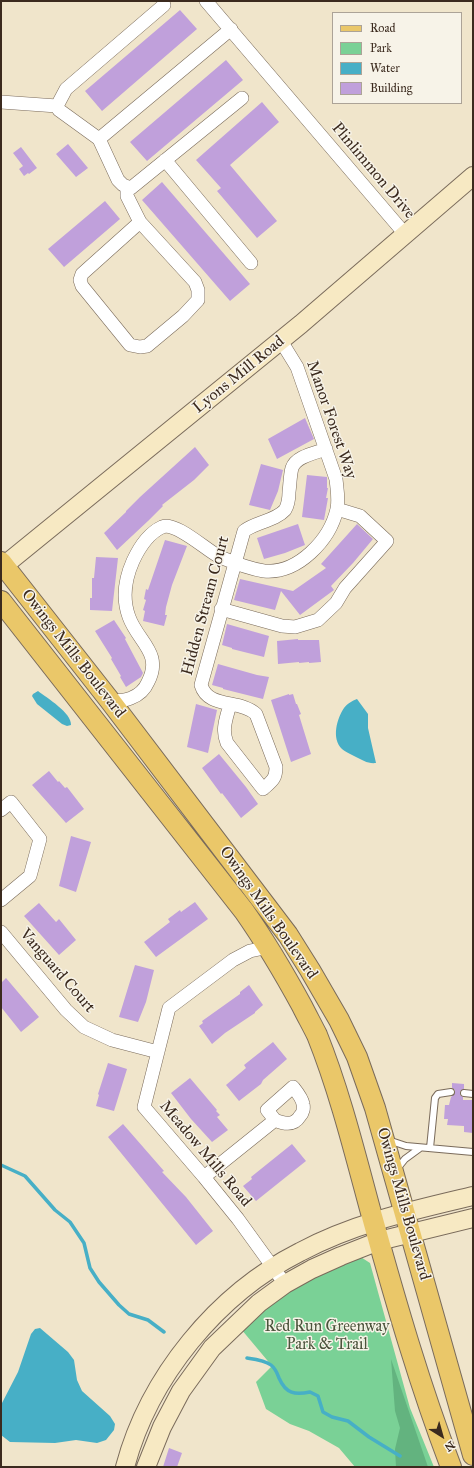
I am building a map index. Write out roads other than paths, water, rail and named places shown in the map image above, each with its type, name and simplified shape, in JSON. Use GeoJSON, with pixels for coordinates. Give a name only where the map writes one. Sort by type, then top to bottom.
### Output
{"type":"FeatureCollection","features":[{"type":"Feature","properties":{"kind":"main road","name":"Lyons Mill Road"},"geometry":{"type":"LineString","coordinates":[[2,565],[281,341],[473,176]]}},
{"type":"Feature","properties":{"kind":"main road","name":"Owings Mills Boulevard"},"geometry":{"type":"LineString","coordinates":[[2,565],[111,702],[288,935],[339,1020],[357,1057],[385,1139],[404,1212],[473,1456]]}},
{"type":"Feature","properties":{"kind":"main road","name":"Owings Mills Boulevard"},"geometry":{"type":"LineString","coordinates":[[1,601],[244,911],[269,947],[288,980],[316,1034],[329,1068],[347,1125],[379,1241],[425,1396],[451,1467]]}},
{"type":"Feature","properties":{"kind":"main road"},"geometry":{"type":"LineString","coordinates":[[125,1467],[144,1415],[163,1380],[189,1344],[218,1312],[245,1287],[272,1268],[301,1251],[374,1221],[404,1212],[473,1196]]}},
{"type":"Feature","properties":{"kind":"main road"},"geometry":{"type":"LineString","coordinates":[[146,1467],[162,1427],[181,1391],[212,1348],[259,1303],[285,1284],[312,1269],[379,1241],[473,1218]]}},
{"type":"Feature","properties":{"kind":"street","name":"Plinlimmon Drive"},"geometry":{"type":"LineString","coordinates":[[206,1],[231,28],[405,234]]}},
{"type":"Feature","properties":{"kind":"street"},"geometry":{"type":"LineString","coordinates":[[57,106],[66,89],[164,5]]}},
{"type":"Feature","properties":{"kind":"street"},"geometry":{"type":"LineString","coordinates":[[99,140],[231,28]]}},
{"type":"Feature","properties":{"kind":"street"},"geometry":{"type":"LineString","coordinates":[[127,188],[131,188],[242,98]]}},
{"type":"Feature","properties":{"kind":"street"},"geometry":{"type":"LineString","coordinates":[[1,102],[57,106]]}},
{"type":"Feature","properties":{"kind":"street"},"geometry":{"type":"LineString","coordinates":[[57,106],[59,110],[99,140],[118,180],[127,188],[127,196],[140,222],[195,282],[198,290],[198,300],[183,316],[147,346],[140,347],[130,344],[82,286],[80,280],[82,274],[140,222]]}},
{"type":"Feature","properties":{"kind":"street"},"geometry":{"type":"LineString","coordinates":[[166,160],[251,263]]}},
{"type":"Feature","properties":{"kind":"street","name":"Manor Forest Way"},"geometry":{"type":"LineString","coordinates":[[111,702],[132,698],[138,694],[145,688],[154,666],[152,655],[132,624],[125,603],[125,588],[130,569],[137,553],[147,539],[157,530],[164,526],[172,528],[185,533],[220,557],[264,571],[290,566],[307,556],[329,530],[337,509],[338,494],[336,479],[297,367],[281,341]]}},
{"type":"Feature","properties":{"kind":"street","name":"Hidden Stream Court"},"geometry":{"type":"LineString","coordinates":[[230,704],[224,736],[263,789],[272,782],[276,776],[276,767],[258,719],[252,711],[230,704],[214,700],[206,696],[201,685],[234,562],[244,531],[249,527],[282,513],[286,508],[288,501],[294,463],[300,459],[326,449]]}},
{"type":"Feature","properties":{"kind":"street"},"geometry":{"type":"LineString","coordinates":[[222,609],[282,626],[295,627],[318,620],[327,613],[336,603],[345,588],[387,541],[360,516],[337,509]]}},
{"type":"Feature","properties":{"kind":"street"},"geometry":{"type":"LineString","coordinates":[[1,810],[10,802],[40,839],[30,876],[1,900]]}},
{"type":"Feature","properties":{"kind":"street","name":"Vanguard Court"},"geometry":{"type":"LineString","coordinates":[[1,932],[66,1010],[84,1027],[112,1040],[158,1052]]}},
{"type":"Feature","properties":{"kind":"street","name":"Meadow Mills Road"},"geometry":{"type":"LineString","coordinates":[[269,947],[250,951],[233,960],[169,1008],[144,1107],[238,1219],[285,1284]]}},
{"type":"Feature","properties":{"kind":"street"},"geometry":{"type":"LineString","coordinates":[[204,1177],[274,1120]]}},
{"type":"Feature","properties":{"kind":"lane"},"geometry":{"type":"LineString","coordinates":[[430,1148],[434,1098],[438,1094],[451,1092]]}},
{"type":"Feature","properties":{"kind":"lane"},"geometry":{"type":"LineString","coordinates":[[464,1093],[473,1094]]}},
{"type":"Feature","properties":{"kind":"lane"},"geometry":{"type":"LineString","coordinates":[[385,1139],[406,1146],[473,1152]]}},
{"type":"Feature","properties":{"kind":"lane"},"geometry":{"type":"LineString","coordinates":[[394,1172],[405,1160],[420,1148]]}},
{"type":"Feature","properties":{"kind":"water"},"geometry":{"type":"Polygon","coordinates":[[[38,691],[68,716],[71,725],[67,726],[62,724],[37,704],[32,696],[38,691]]]}},
{"type":"Feature","properties":{"kind":"water"},"geometry":{"type":"Polygon","coordinates":[[[357,699],[368,714],[368,728],[376,763],[365,762],[345,751],[339,745],[337,740],[336,728],[341,712],[347,705],[357,699]]]}},
{"type":"Feature","properties":{"kind":"water"},"geometry":{"type":"Polygon","coordinates":[[[40,1328],[68,1352],[74,1360],[77,1380],[82,1391],[110,1416],[115,1424],[114,1430],[106,1440],[97,1443],[76,1440],[55,1443],[10,1442],[1,1435],[2,1403],[18,1372],[31,1334],[35,1329],[40,1328]]]}},
{"type":"Feature","properties":{"kind":"waterway"},"geometry":{"type":"LineString","coordinates":[[1,1165],[25,1176],[55,1210],[70,1222],[84,1243],[90,1268],[99,1282],[119,1305],[129,1314],[148,1320],[164,1332]]}},
{"type":"Feature","properties":{"kind":"waterway"},"geometry":{"type":"LineString","coordinates":[[247,1358],[269,1363],[288,1390],[295,1393],[310,1392],[318,1396],[323,1412],[332,1417],[348,1421],[369,1437],[400,1456]]}},
{"type":"Feature","properties":{"kind":"park label","name":"Red Run Greenway Park & Trail"},"geometry":{"type":"Point","coordinates":[327,1336]}}]}
